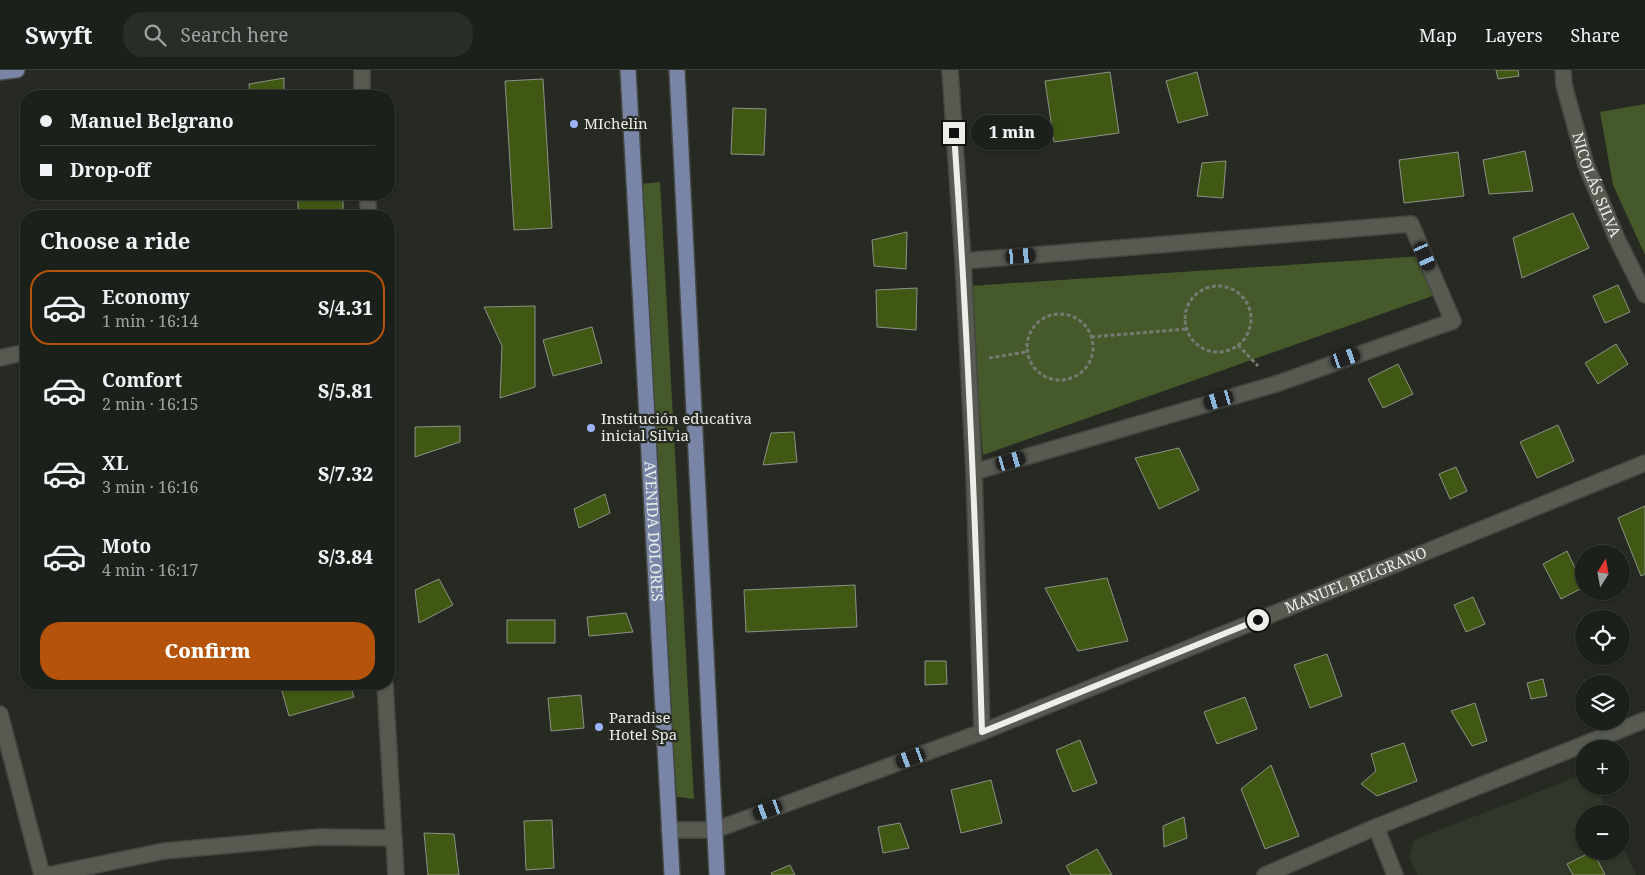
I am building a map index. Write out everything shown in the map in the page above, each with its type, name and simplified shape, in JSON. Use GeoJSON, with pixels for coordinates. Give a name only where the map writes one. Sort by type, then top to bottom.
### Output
{"type":"FeatureCollection","features":[{"type":"Feature","properties":{"kind":"main road"},"geometry":{"type":"LineString","coordinates":[[0,72],[17,70]]}},
{"type":"Feature","properties":{"kind":"main road","name":"AVENIDA DOLORES"},"geometry":{"type":"LineString","coordinates":[[628,70],[672,875]]}},
{"type":"Feature","properties":{"kind":"main road"},"geometry":{"type":"LineString","coordinates":[[677,70],[717,875]]}},
{"type":"Feature","properties":{"kind":"street"},"geometry":{"type":"LineString","coordinates":[[362,70],[362,90]]}},
{"type":"Feature","properties":{"kind":"street"},"geometry":{"type":"LineString","coordinates":[[950,70],[963,260],[974,472],[982,732]]}},
{"type":"Feature","properties":{"kind":"street","name":"NICOLÁS SILVA"},"geometry":{"type":"LineString","coordinates":[[1563,70],[1564,85],[1586,165],[1617,239],[1645,295]]}},
{"type":"Feature","properties":{"kind":"street"},"geometry":{"type":"LineString","coordinates":[[963,260],[1411,224],[1453,321],[1276,384],[974,472]]}},
{"type":"Feature","properties":{"kind":"street"},"geometry":{"type":"LineString","coordinates":[[0,358],[20,353]]}},
{"type":"Feature","properties":{"kind":"street","name":"MANUEL BELGRANO"},"geometry":{"type":"LineString","coordinates":[[669,830],[715,830],[982,732],[1645,463]]}},
{"type":"Feature","properties":{"kind":"street"},"geometry":{"type":"LineString","coordinates":[[385,690],[396,875]]}},
{"type":"Feature","properties":{"kind":"street"},"geometry":{"type":"LineString","coordinates":[[0,714],[42,875]]}},
{"type":"Feature","properties":{"kind":"street"},"geometry":{"type":"LineString","coordinates":[[1265,875],[1376,827],[1645,720]]}},
{"type":"Feature","properties":{"kind":"street"},"geometry":{"type":"LineString","coordinates":[[1376,827],[1396,875]]}},
{"type":"Feature","properties":{"kind":"street"},"geometry":{"type":"LineString","coordinates":[[48,875],[164,851],[319,837],[394,838]]}},
{"type":"Feature","properties":{"kind":"path"},"geometry":{"type":"LineString","coordinates":[[1212,286],[1224,286],[1235,290],[1249,308],[1250,328],[1245,338],[1229,350],[1218,352],[1198,346],[1191,339],[1186,329],[1184,318],[1186,307],[1192,297],[1201,290],[1212,286]]}},
{"type":"Feature","properties":{"kind":"path"},"geometry":{"type":"LineString","coordinates":[[1057,314],[1068,315],[1086,327],[1091,337],[1093,348],[1091,359],[1086,368],[1078,375],[1067,379],[1056,380],[1036,371],[1026,352],[1030,330],[1047,316],[1057,314]]}},
{"type":"Feature","properties":{"kind":"path"},"geometry":{"type":"LineString","coordinates":[[1091,337],[1186,329]]}},
{"type":"Feature","properties":{"kind":"path"},"geometry":{"type":"LineString","coordinates":[[967,361],[1026,352]]}},
{"type":"Feature","properties":{"kind":"shaded area"},"geometry":{"type":"Polygon","coordinates":[[[1575,777],[1575,795],[1600,795],[1605,805],[1575,805],[1575,860],[1629,860],[1636,875],[1417,875],[1409,857],[1414,840],[1575,777]]]}},
{"type":"Feature","properties":{"kind":"green space"},"geometry":{"type":"Polygon","coordinates":[[[1645,104],[1645,255],[1613,185],[1600,112],[1645,104]]]}},
{"type":"Feature","properties":{"kind":"green space"},"geometry":{"type":"Polygon","coordinates":[[[660,182],[694,799],[670,796],[641,184],[660,182]]]}},
{"type":"Feature","properties":{"kind":"green space"},"geometry":{"type":"Polygon","coordinates":[[[1423,256],[1435,295],[983,455],[970,286],[1423,256]]]}},
{"type":"Feature","properties":{"kind":"building"},"geometry":{"type":"Polygon","coordinates":[[[1496,70],[1518,70],[1519,76],[1498,79],[1496,70]]]}},
{"type":"Feature","properties":{"kind":"building"},"geometry":{"type":"Polygon","coordinates":[[[1110,72],[1119,133],[1054,142],[1045,81],[1110,72]]]}},
{"type":"Feature","properties":{"kind":"building"},"geometry":{"type":"Polygon","coordinates":[[[1197,72],[1208,115],[1178,123],[1166,81],[1197,72]]]}},
{"type":"Feature","properties":{"kind":"building"},"geometry":{"type":"Polygon","coordinates":[[[284,78],[284,90],[250,90],[249,84],[284,78]]]}},
{"type":"Feature","properties":{"kind":"building"},"geometry":{"type":"Polygon","coordinates":[[[543,79],[552,228],[514,230],[505,81],[543,79]]]}},
{"type":"Feature","properties":{"kind":"building"},"geometry":{"type":"Polygon","coordinates":[[[733,108],[766,109],[764,155],[731,154],[733,108]]]}},
{"type":"Feature","properties":{"kind":"building"},"geometry":{"type":"Polygon","coordinates":[[[1525,151],[1533,191],[1489,194],[1483,160],[1525,151]]]}},
{"type":"Feature","properties":{"kind":"building"},"geometry":{"type":"Polygon","coordinates":[[[1458,152],[1464,196],[1404,203],[1399,160],[1458,152]]]}},
{"type":"Feature","properties":{"kind":"building"},"geometry":{"type":"Polygon","coordinates":[[[1226,161],[1223,198],[1197,196],[1202,163],[1226,161]]]}},
{"type":"Feature","properties":{"kind":"building"},"geometry":{"type":"Polygon","coordinates":[[[298,200],[343,200],[343,210],[298,210],[298,200]]]}},
{"type":"Feature","properties":{"kind":"building"},"geometry":{"type":"Polygon","coordinates":[[[1573,213],[1589,248],[1522,278],[1513,238],[1573,213]]]}},
{"type":"Feature","properties":{"kind":"building"},"geometry":{"type":"Polygon","coordinates":[[[907,232],[906,269],[874,266],[872,240],[907,232]]]}},
{"type":"Feature","properties":{"kind":"building"},"geometry":{"type":"Polygon","coordinates":[[[1618,285],[1630,312],[1605,323],[1593,296],[1618,285]]]}},
{"type":"Feature","properties":{"kind":"building"},"geometry":{"type":"Polygon","coordinates":[[[917,288],[916,330],[877,327],[876,290],[917,288]]]}},
{"type":"Feature","properties":{"kind":"building"},"geometry":{"type":"Polygon","coordinates":[[[535,306],[535,387],[500,398],[502,346],[484,307],[535,306]]]}},
{"type":"Feature","properties":{"kind":"building"},"geometry":{"type":"Polygon","coordinates":[[[592,327],[602,363],[553,376],[543,340],[592,327]]]}},
{"type":"Feature","properties":{"kind":"building"},"geometry":{"type":"Polygon","coordinates":[[[1616,344],[1628,364],[1598,384],[1585,363],[1616,344]]]}},
{"type":"Feature","properties":{"kind":"building"},"geometry":{"type":"Polygon","coordinates":[[[1398,364],[1413,394],[1383,408],[1368,379],[1398,364]]]}},
{"type":"Feature","properties":{"kind":"building"},"geometry":{"type":"Polygon","coordinates":[[[1558,425],[1574,461],[1537,478],[1520,442],[1558,425]]]}},
{"type":"Feature","properties":{"kind":"building"},"geometry":{"type":"Polygon","coordinates":[[[460,426],[460,442],[415,457],[415,427],[460,426]]]}},
{"type":"Feature","properties":{"kind":"building"},"geometry":{"type":"Polygon","coordinates":[[[794,432],[797,462],[763,465],[771,433],[794,432]]]}},
{"type":"Feature","properties":{"kind":"building"},"geometry":{"type":"Polygon","coordinates":[[[1179,448],[1199,490],[1159,509],[1135,458],[1179,448]]]}},
{"type":"Feature","properties":{"kind":"building"},"geometry":{"type":"Polygon","coordinates":[[[1456,467],[1467,491],[1450,499],[1439,474],[1456,467]]]}},
{"type":"Feature","properties":{"kind":"building"},"geometry":{"type":"Polygon","coordinates":[[[605,494],[610,513],[579,528],[574,509],[605,494]]]}},
{"type":"Feature","properties":{"kind":"building"},"geometry":{"type":"Polygon","coordinates":[[[1645,506],[1645,574],[1641,576],[1630,545],[1618,518],[1645,506]]]}},
{"type":"Feature","properties":{"kind":"building"},"geometry":{"type":"Polygon","coordinates":[[[1567,551],[1575,568],[1575,592],[1561,599],[1543,564],[1567,551]]]}},
{"type":"Feature","properties":{"kind":"building"},"geometry":{"type":"Polygon","coordinates":[[[1107,578],[1128,641],[1078,651],[1045,588],[1107,578]]]}},
{"type":"Feature","properties":{"kind":"building"},"geometry":{"type":"Polygon","coordinates":[[[439,579],[453,605],[419,623],[415,590],[439,579]]]}},
{"type":"Feature","properties":{"kind":"building"},"geometry":{"type":"Polygon","coordinates":[[[855,585],[857,627],[746,632],[744,590],[855,585]]]}},
{"type":"Feature","properties":{"kind":"building"},"geometry":{"type":"Polygon","coordinates":[[[1473,597],[1485,624],[1466,632],[1454,605],[1473,597]]]}},
{"type":"Feature","properties":{"kind":"building"},"geometry":{"type":"Polygon","coordinates":[[[626,613],[633,632],[589,636],[587,617],[626,613]]]}},
{"type":"Feature","properties":{"kind":"building"},"geometry":{"type":"Polygon","coordinates":[[[507,620],[555,620],[555,643],[507,643],[507,620]]]}},
{"type":"Feature","properties":{"kind":"building"},"geometry":{"type":"Polygon","coordinates":[[[1327,654],[1342,696],[1310,708],[1294,665],[1327,654]]]}},
{"type":"Feature","properties":{"kind":"building"},"geometry":{"type":"Polygon","coordinates":[[[925,661],[946,661],[947,684],[925,685],[925,661]]]}},
{"type":"Feature","properties":{"kind":"building"},"geometry":{"type":"Polygon","coordinates":[[[1543,679],[1547,696],[1531,699],[1527,683],[1543,679]]]}},
{"type":"Feature","properties":{"kind":"building"},"geometry":{"type":"Polygon","coordinates":[[[282,690],[352,690],[354,697],[289,716],[282,690]]]}},
{"type":"Feature","properties":{"kind":"building"},"geometry":{"type":"Polygon","coordinates":[[[581,695],[584,728],[551,731],[548,698],[581,695]]]}},
{"type":"Feature","properties":{"kind":"building"},"geometry":{"type":"Polygon","coordinates":[[[1245,697],[1257,729],[1217,744],[1204,712],[1245,697]]]}},
{"type":"Feature","properties":{"kind":"building"},"geometry":{"type":"Polygon","coordinates":[[[1475,703],[1487,741],[1472,746],[1451,711],[1475,703]]]}},
{"type":"Feature","properties":{"kind":"building"},"geometry":{"type":"Polygon","coordinates":[[[1080,740],[1097,783],[1073,792],[1056,750],[1080,740]]]}},
{"type":"Feature","properties":{"kind":"building"},"geometry":{"type":"Polygon","coordinates":[[[1404,743],[1417,781],[1377,796],[1361,784],[1376,771],[1371,754],[1404,743]]]}},
{"type":"Feature","properties":{"kind":"building"},"geometry":{"type":"Polygon","coordinates":[[[1271,765],[1299,836],[1265,849],[1241,789],[1271,765]]]}},
{"type":"Feature","properties":{"kind":"building"},"geometry":{"type":"Polygon","coordinates":[[[991,780],[1002,823],[961,833],[951,790],[991,780]]]}},
{"type":"Feature","properties":{"kind":"building"},"geometry":{"type":"Polygon","coordinates":[[[1184,817],[1187,838],[1164,847],[1163,826],[1184,817]]]}},
{"type":"Feature","properties":{"kind":"building"},"geometry":{"type":"Polygon","coordinates":[[[552,820],[554,868],[526,870],[524,821],[552,820]]]}},
{"type":"Feature","properties":{"kind":"building"},"geometry":{"type":"Polygon","coordinates":[[[900,823],[909,848],[883,853],[878,827],[900,823]]]}},
{"type":"Feature","properties":{"kind":"building"},"geometry":{"type":"Polygon","coordinates":[[[424,833],[454,834],[459,875],[428,875],[424,833]]]}},
{"type":"Feature","properties":{"kind":"building"},"geometry":{"type":"Polygon","coordinates":[[[1097,849],[1112,875],[1071,875],[1066,866],[1097,849]]]}},
{"type":"Feature","properties":{"kind":"building"},"geometry":{"type":"Polygon","coordinates":[[[1575,860],[1598,860],[1605,875],[1573,875],[1567,864],[1575,860]]]}},
{"type":"Feature","properties":{"kind":"building"},"geometry":{"type":"Polygon","coordinates":[[[790,865],[795,875],[772,875],[771,873],[790,865]]]}},
{"type":"Feature","properties":{"kind":"place","name":"MIchelin"},"geometry":{"type":"Point","coordinates":[574,124]}},
{"type":"Feature","properties":{"kind":"place","name":"Institución educativa inicial Silvia"},"geometry":{"type":"Point","coordinates":[591,428]}},
{"type":"Feature","properties":{"kind":"place","name":"Paradise Hotel Spa"},"geometry":{"type":"Point","coordinates":[599,727]}},
{"type":"Feature","properties":{"kind":"route"},"geometry":{"type":"LineString","coordinates":[[954,133],[963,260],[974,472],[982,732],[1258,620]]}}]}
